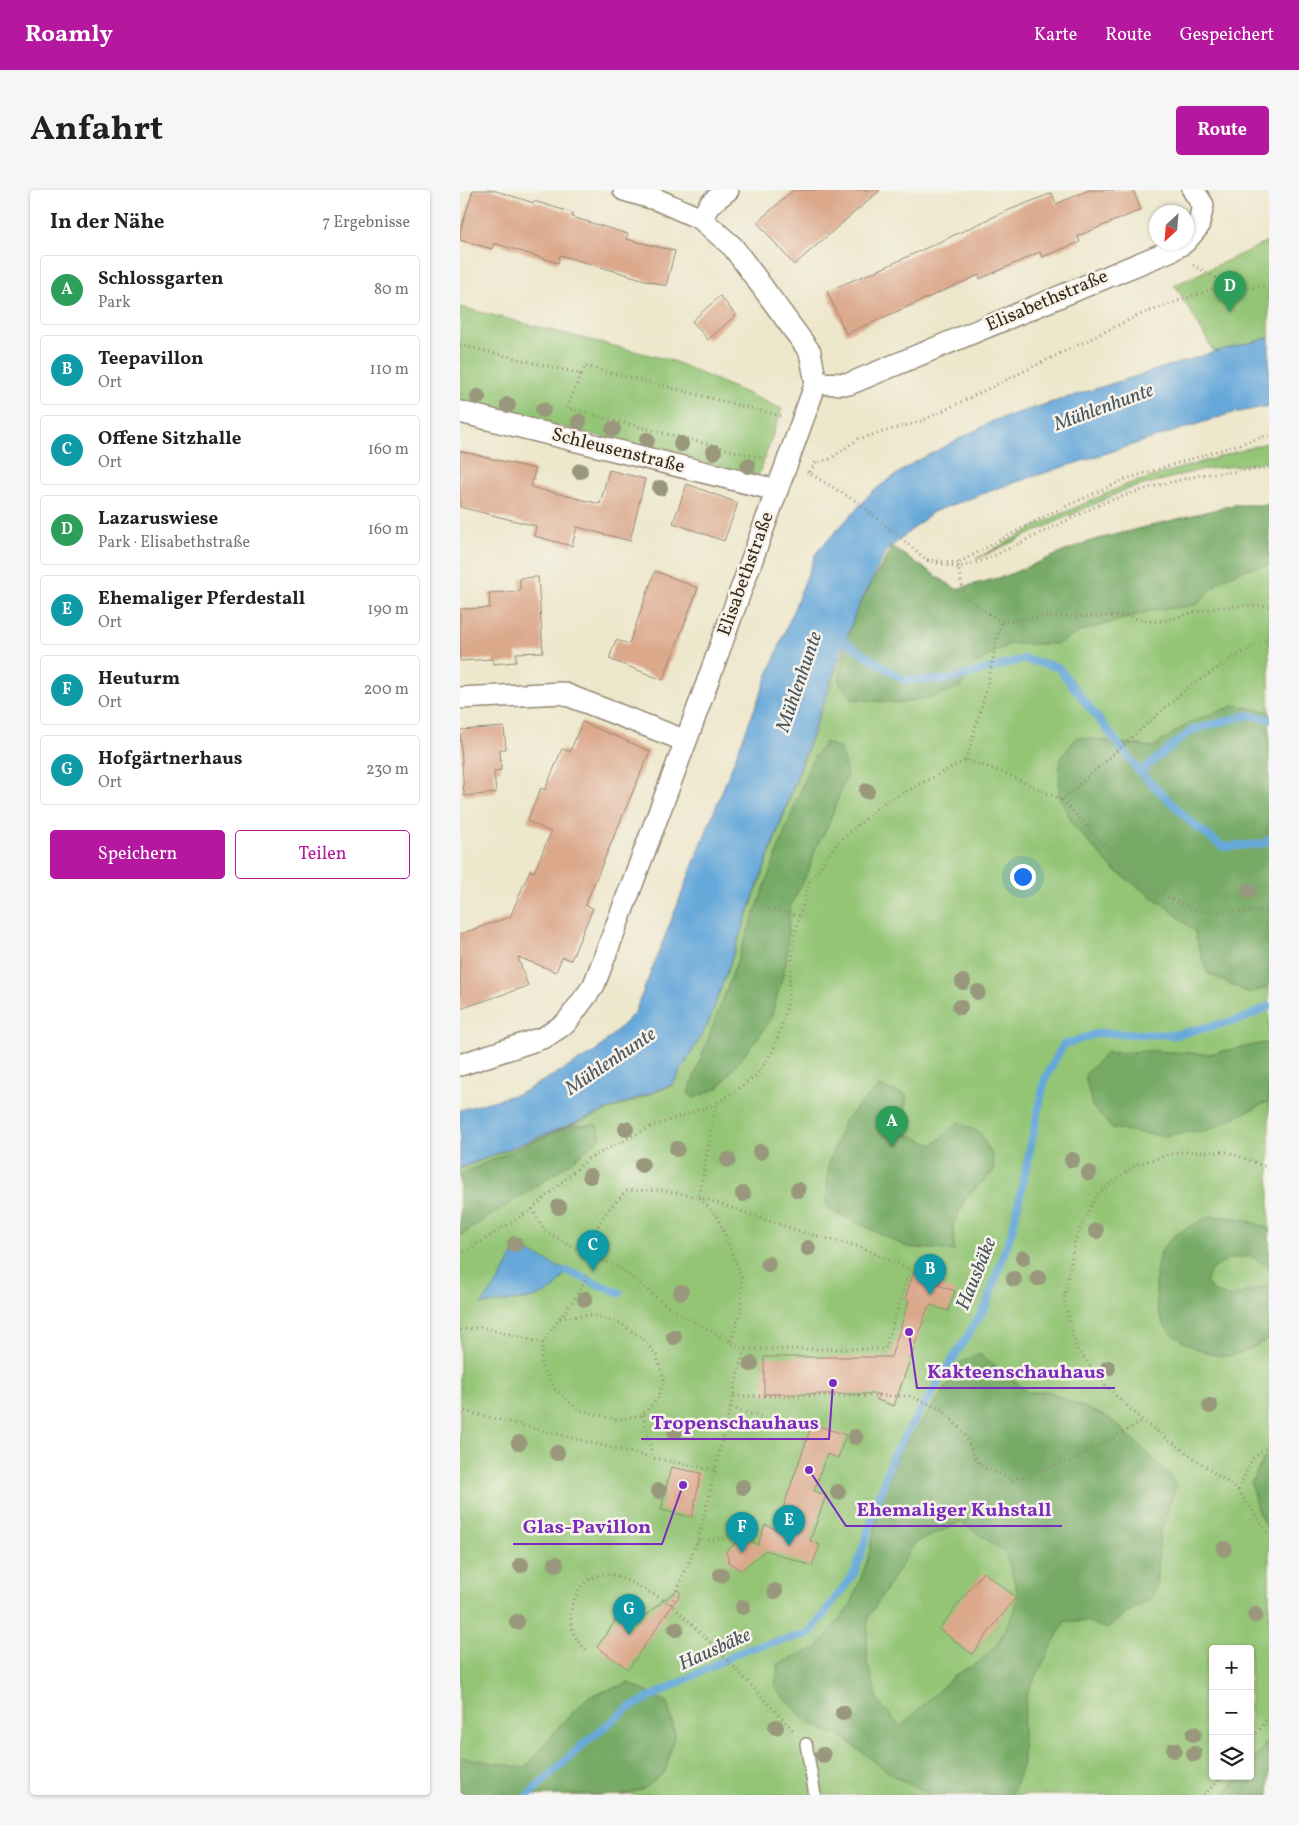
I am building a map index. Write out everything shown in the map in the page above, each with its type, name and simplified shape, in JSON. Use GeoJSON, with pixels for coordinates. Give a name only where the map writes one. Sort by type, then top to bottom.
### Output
{"type":"FeatureCollection","features":[{"type":"Feature","properties":{"kind":"street"},"geometry":{"type":"LineString","coordinates":[[624,190],[658,200],[701,219],[733,247],[810,352],[816,383]]}},
{"type":"Feature","properties":{"kind":"street"},"geometry":{"type":"LineString","coordinates":[[701,219],[710,204],[728,190]]}},
{"type":"Feature","properties":{"kind":"street"},"geometry":{"type":"LineString","coordinates":[[1193,190],[1203,205],[1194,222]]}},
{"type":"Feature","properties":{"kind":"street","name":"Elisabethstraße"},"geometry":{"type":"LineString","coordinates":[[460,1065],[545,1037],[566,1023],[594,985],[686,741],[816,383],[849,384],[1162,250]]}},
{"type":"Feature","properties":{"kind":"street","name":"Schleusenstraße"},"geometry":{"type":"LineString","coordinates":[[460,412],[776,490]]}},
{"type":"Feature","properties":{"kind":"street"},"geometry":{"type":"LineString","coordinates":[[460,698],[562,693],[686,741]]}},
{"type":"Feature","properties":{"kind":"lane"},"geometry":{"type":"LineString","coordinates":[[806,1744],[815,1795]]}},
{"type":"Feature","properties":{"kind":"path"},"geometry":{"type":"LineString","coordinates":[[1183,250],[1182,258],[1226,284],[1259,288],[1269,284]]}},
{"type":"Feature","properties":{"kind":"path"},"geometry":{"type":"LineString","coordinates":[[1226,284],[1139,315],[922,421],[858,439],[830,459],[816,462],[810,472],[856,501],[927,560],[958,568],[987,559],[1114,499],[1200,476],[1269,468]]}},
{"type":"Feature","properties":{"kind":"path"},"geometry":{"type":"LineString","coordinates":[[460,345],[581,374]]}},
{"type":"Feature","properties":{"kind":"path"},"geometry":{"type":"LineString","coordinates":[[769,461],[567,408],[585,366],[801,421]]}},
{"type":"Feature","properties":{"kind":"path"},"geometry":{"type":"LineString","coordinates":[[927,560],[958,562],[1043,517],[1126,479],[1269,435]]}},
{"type":"Feature","properties":{"kind":"path"},"geometry":{"type":"LineString","coordinates":[[958,562],[961,587],[965,596],[1001,622],[1046,617],[1092,616],[1129,616],[1141,622],[1168,622],[1200,610],[1269,606]]}},
{"type":"Feature","properties":{"kind":"path"},"geometry":{"type":"LineString","coordinates":[[966,760],[986,691],[1001,622]]}},
{"type":"Feature","properties":{"kind":"path"},"geometry":{"type":"LineString","coordinates":[[1062,800],[1116,754],[1186,689],[1231,659],[1269,638]]}},
{"type":"Feature","properties":{"kind":"path"},"geometry":{"type":"LineString","coordinates":[[460,1255],[532,1209],[588,1159],[650,1127],[716,1104],[756,1076],[774,1050],[787,1007],[794,938],[809,882],[837,843],[882,804],[966,760],[1002,772],[1062,800],[1143,886],[1197,911],[1269,912]]}},
{"type":"Feature","properties":{"kind":"path"},"geometry":{"type":"LineString","coordinates":[[756,900],[769,909],[800,916]]}},
{"type":"Feature","properties":{"kind":"path"},"geometry":{"type":"LineString","coordinates":[[699,1197],[716,1104]]}},
{"type":"Feature","properties":{"kind":"path"},"geometry":{"type":"LineString","coordinates":[[1269,1168],[1228,1152],[1179,1152],[1137,1164],[1097,1194],[1075,1240],[1064,1300],[1076,1348],[1106,1386],[1144,1421],[1238,1490],[1269,1535]]}},
{"type":"Feature","properties":{"kind":"path"},"geometry":{"type":"LineString","coordinates":[[532,1209],[545,1231],[594,1257],[620,1268],[671,1309],[744,1349],[885,1349],[910,1270],[861,1248],[804,1233],[699,1197],[661,1190],[627,1191],[606,1211],[596,1232],[594,1257],[591,1265]]}},
{"type":"Feature","properties":{"kind":"path"},"geometry":{"type":"LineString","coordinates":[[699,1197],[718,1218],[742,1278],[741,1310],[730,1343]]}},
{"type":"Feature","properties":{"kind":"path"},"geometry":{"type":"LineString","coordinates":[[560,1318],[590,1315],[620,1323],[643,1339],[657,1356],[664,1380],[658,1398],[643,1415],[618,1420],[579,1410],[555,1389],[542,1365],[543,1343],[560,1318],[579,1292],[586,1275]]}},
{"type":"Feature","properties":{"kind":"path"},"geometry":{"type":"LineString","coordinates":[[460,1330],[482,1327],[543,1343]]}},
{"type":"Feature","properties":{"kind":"path"},"geometry":{"type":"LineString","coordinates":[[671,1604],[698,1541],[744,1349]]}},
{"type":"Feature","properties":{"kind":"path"},"geometry":{"type":"LineString","coordinates":[[734,1396],[909,1396],[942,1409],[964,1433],[979,1465],[1013,1480],[1075,1459],[1144,1421]]}},
{"type":"Feature","properties":{"kind":"path"},"geometry":{"type":"LineString","coordinates":[[731,1408],[766,1418]]}},
{"type":"Feature","properties":{"kind":"path"},"geometry":{"type":"LineString","coordinates":[[460,1410],[653,1458],[714,1470]]}},
{"type":"Feature","properties":{"kind":"path"},"geometry":{"type":"LineString","coordinates":[[643,1415],[653,1458]]}},
{"type":"Feature","properties":{"kind":"path"},"geometry":{"type":"LineString","coordinates":[[1238,1490],[1252,1459],[1269,1446]]}},
{"type":"Feature","properties":{"kind":"path"},"geometry":{"type":"LineString","coordinates":[[698,1541],[725,1538],[750,1520]]}},
{"type":"Feature","properties":{"kind":"path"},"geometry":{"type":"LineString","coordinates":[[586,1650],[572,1629],[571,1612],[576,1594],[584,1584],[596,1577],[610,1574],[622,1577],[671,1604],[715,1647],[806,1744]]}},
{"type":"Feature","properties":{"kind":"path"},"geometry":{"type":"LineString","coordinates":[[1254,1736],[1265,1722],[1269,1713]]}},
{"type":"Feature","properties":{"kind":"path"},"geometry":{"type":"LineString","coordinates":[[1204,1795],[1218,1780]]}},
{"type":"Feature","properties":{"kind":"green space"},"geometry":{"type":"Polygon","coordinates":[[[1269,241],[1269,338],[1214,352],[1175,285],[1269,241]]]}},
{"type":"Feature","properties":{"kind":"green space"},"geometry":{"type":"Polygon","coordinates":[[[460,307],[673,361],[782,409],[758,476],[460,401],[460,307]]]}},
{"type":"Feature","properties":{"kind":"green space"},"geometry":{"type":"Polygon","coordinates":[[[1269,442],[1269,462],[1200,470],[1125,490],[976,559],[1044,522],[1125,485],[1269,442]]]}},
{"type":"Feature","properties":{"kind":"green space"},"geometry":{"type":"Polygon","coordinates":[[[1233,505],[1269,505],[1269,1795],[460,1795],[460,1169],[673,1085],[708,1024],[847,641],[870,585],[892,547],[956,589],[1006,576],[1087,542],[1233,505]]]}},
{"type":"Feature","properties":{"kind":"green space"},"geometry":{"type":"Polygon","coordinates":[[[1233,505],[1269,505],[1269,565],[1228,576],[1213,587],[1197,605],[1154,610],[1082,631],[1057,644],[1009,644],[976,663],[960,687],[931,697],[900,703],[853,699],[839,682],[847,641],[856,611],[892,547],[956,589],[1006,576],[1087,542],[1233,505]]]}},
{"type":"Feature","properties":{"kind":"green space"},"geometry":{"type":"Polygon","coordinates":[[[1236,705],[1269,712],[1269,987],[1249,993],[1207,973],[1194,931],[1168,908],[1113,869],[1073,825],[1059,795],[1060,760],[1077,737],[1153,747],[1192,721],[1236,705]]]}},
{"type":"Feature","properties":{"kind":"green space"},"geometry":{"type":"Polygon","coordinates":[[[825,742],[841,749],[847,774],[828,826],[816,847],[809,870],[790,907],[786,963],[770,1022],[718,1088],[693,1098],[688,1093],[811,762],[825,742]]]}},
{"type":"Feature","properties":{"kind":"green space"},"geometry":{"type":"Polygon","coordinates":[[[1265,1043],[1269,1044],[1269,1101],[1208,1130],[1160,1136],[1112,1128],[1092,1106],[1085,1075],[1106,1053],[1153,1051],[1208,1054],[1265,1043]]]}},
{"type":"Feature","properties":{"kind":"green space"},"geometry":{"type":"Polygon","coordinates":[[[879,1086],[906,1095],[905,1133],[933,1145],[958,1122],[980,1133],[993,1157],[994,1171],[967,1196],[953,1224],[954,1251],[907,1247],[826,1208],[829,1162],[845,1119],[879,1086]]]}},
{"type":"Feature","properties":{"kind":"green space"},"geometry":{"type":"Polygon","coordinates":[[[597,1124],[601,1137],[585,1151],[550,1177],[460,1236],[460,1174],[570,1126],[597,1124]]]}},
{"type":"Feature","properties":{"kind":"green space"},"geometry":{"type":"Polygon","coordinates":[[[1212,1216],[1243,1219],[1269,1228],[1269,1268],[1251,1256],[1228,1259],[1211,1270],[1206,1281],[1212,1291],[1231,1297],[1263,1287],[1269,1281],[1269,1339],[1247,1350],[1229,1356],[1215,1355],[1198,1349],[1172,1334],[1162,1321],[1157,1301],[1156,1272],[1162,1250],[1179,1232],[1212,1216]]]}},
{"type":"Feature","properties":{"kind":"green space"},"geometry":{"type":"Polygon","coordinates":[[[979,1354],[1029,1393],[1047,1391],[1111,1419],[1168,1473],[1176,1485],[1160,1532],[1156,1590],[1150,1600],[1128,1612],[1106,1629],[1087,1621],[1065,1621],[1027,1694],[1023,1725],[1023,1763],[1012,1795],[929,1794],[895,1777],[841,1736],[810,1724],[775,1689],[778,1664],[817,1647],[851,1605],[867,1561],[881,1503],[899,1453],[944,1390],[961,1362],[979,1354]],[[961,1522],[915,1543],[868,1618],[867,1662],[878,1701],[900,1727],[954,1676],[979,1662],[996,1646],[1015,1611],[1018,1595],[1006,1553],[961,1522]]]}},
{"type":"Feature","properties":{"kind":"green space"},"geometry":{"type":"Polygon","coordinates":[[[1269,1456],[1269,1533],[1257,1509],[1251,1483],[1264,1458],[1269,1456]]]}},
{"type":"Feature","properties":{"kind":"green space"},"geometry":{"type":"Polygon","coordinates":[[[629,1683],[667,1702],[675,1733],[665,1772],[645,1788],[624,1795],[460,1795],[460,1757],[526,1768],[556,1730],[589,1696],[629,1683]]]}},
{"type":"Feature","properties":{"kind":"green space"},"geometry":{"type":"Polygon","coordinates":[[[1269,1737],[1269,1795],[1223,1795],[1236,1780],[1254,1780],[1254,1759],[1263,1749],[1269,1737]]]}},
{"type":"Feature","properties":{"kind":"water","name":"Mühlenhunte"},"geometry":{"type":"Polygon","coordinates":[[[1269,338],[1269,406],[1229,414],[1007,485],[933,512],[886,551],[856,611],[708,1024],[673,1084],[460,1168],[460,1110],[521,1093],[595,1052],[635,1012],[816,553],[873,491],[913,463],[995,420],[1214,352],[1269,338]]]}},
{"type":"Feature","properties":{"kind":"water"},"geometry":{"type":"Polygon","coordinates":[[[527,1251],[567,1271],[554,1289],[534,1298],[481,1305],[499,1281],[513,1255],[527,1251]]]}},
{"type":"Feature","properties":{"kind":"building"},"geometry":{"type":"Polygon","coordinates":[[[473,190],[493,190],[534,203],[534,201],[573,213],[572,217],[628,234],[626,239],[675,251],[666,286],[560,255],[558,263],[494,243],[492,249],[460,240],[460,232],[473,190]]]}},
{"type":"Feature","properties":{"kind":"building"},"geometry":{"type":"Polygon","coordinates":[[[794,190],[880,190],[794,265],[757,222],[794,190]]]}},
{"type":"Feature","properties":{"kind":"building"},"geometry":{"type":"Polygon","coordinates":[[[1089,190],[1133,190],[1141,210],[1078,236],[1080,242],[1042,257],[1040,252],[980,279],[979,275],[846,334],[827,291],[883,268],[1002,213],[1052,193],[1056,204],[1089,190]]]}},
{"type":"Feature","properties":{"kind":"building"},"geometry":{"type":"Polygon","coordinates":[[[720,296],[736,315],[708,340],[692,321],[720,296]]]}},
{"type":"Feature","properties":{"kind":"building"},"geometry":{"type":"Polygon","coordinates":[[[460,451],[535,469],[531,487],[600,504],[609,470],[645,479],[630,541],[577,527],[572,546],[534,536],[536,526],[460,507],[460,451]]]}},
{"type":"Feature","properties":{"kind":"building"},"geometry":{"type":"Polygon","coordinates":[[[687,484],[738,503],[724,541],[673,523],[687,484]]]}},
{"type":"Feature","properties":{"kind":"building"},"geometry":{"type":"Polygon","coordinates":[[[655,571],[698,588],[663,680],[609,659],[616,640],[629,644],[655,571]]]}},
{"type":"Feature","properties":{"kind":"building"},"geometry":{"type":"Polygon","coordinates":[[[538,577],[543,652],[516,653],[516,662],[493,664],[493,659],[460,661],[460,609],[490,608],[489,593],[520,591],[520,578],[538,577]]]}},
{"type":"Feature","properties":{"kind":"building"},"geometry":{"type":"Polygon","coordinates":[[[582,722],[650,751],[585,905],[593,908],[571,960],[562,957],[556,972],[518,957],[528,986],[460,1009],[460,934],[510,917],[530,870],[534,872],[551,832],[527,821],[541,788],[545,790],[562,749],[570,752],[582,722]]]}},
{"type":"Feature","properties":{"kind":"building"},"geometry":{"type":"Polygon","coordinates":[[[504,727],[506,749],[500,749],[501,770],[494,771],[496,793],[464,796],[460,730],[504,727]]]}},
{"type":"Feature","properties":{"kind":"building"},"geometry":{"type":"Polygon","coordinates":[[[914,1272],[940,1281],[938,1285],[955,1291],[948,1311],[931,1305],[930,1308],[928,1307],[894,1406],[877,1400],[879,1394],[764,1394],[764,1357],[891,1357],[909,1301],[905,1299],[914,1272]]]}},
{"type":"Feature","properties":{"kind":"building"},"geometry":{"type":"Polygon","coordinates":[[[812,1424],[846,1435],[838,1458],[827,1454],[814,1491],[826,1495],[810,1541],[820,1545],[812,1566],[766,1550],[741,1570],[729,1563],[726,1551],[743,1537],[758,1545],[765,1525],[776,1529],[812,1424]]]}},
{"type":"Feature","properties":{"kind":"building"},"geometry":{"type":"Polygon","coordinates":[[[671,1467],[701,1473],[692,1517],[661,1510],[671,1467]]]}},
{"type":"Feature","properties":{"kind":"building"},"geometry":{"type":"Polygon","coordinates":[[[983,1572],[1016,1597],[972,1654],[939,1629],[983,1572]]]}},
{"type":"Feature","properties":{"kind":"building"},"geometry":{"type":"Polygon","coordinates":[[[677,1590],[681,1593],[628,1669],[597,1647],[618,1617],[629,1628],[677,1590]]]}},
{"type":"Feature","properties":{"kind":"waterway","name":"Mühlenhunte"},"geometry":{"type":"LineString","coordinates":[[836,636],[904,680],[948,680],[1024,659],[1058,667],[1140,772],[1192,730],[1248,715],[1269,719]]}},
{"type":"Feature","properties":{"kind":"waterway"},"geometry":{"type":"LineString","coordinates":[[1140,772],[1193,824],[1223,847],[1261,844],[1269,840]]}},
{"type":"Feature","properties":{"kind":"waterway","name":"Hausbäke"},"geometry":{"type":"LineString","coordinates":[[528,1795],[587,1741],[627,1709],[746,1649],[809,1634],[855,1572],[893,1455],[986,1306],[1013,1228],[1045,1079],[1063,1045],[1098,1033],[1175,1035],[1245,1018],[1269,1006]]}},
{"type":"Feature","properties":{"kind":"waterway"},"geometry":{"type":"LineString","coordinates":[[567,1271],[584,1278]]}},
{"type":"Feature","properties":{"kind":"waterway"},"geometry":{"type":"LineString","coordinates":[[587,1280],[620,1293]]}},
{"type":"Feature","properties":{"kind":"place","name":"Lazaruswiese"},"geometry":{"type":"Point","coordinates":[1230,312]}},
{"type":"Feature","properties":{"kind":"place","name":"Schlossgarten"},"geometry":{"type":"Point","coordinates":[892,1147]}},
{"type":"Feature","properties":{"kind":"place","name":"Offene Sitzhalle"},"geometry":{"type":"Point","coordinates":[593,1271]}},
{"type":"Feature","properties":{"kind":"place","name":"Teepavillon"},"geometry":{"type":"Point","coordinates":[930,1295]}},
{"type":"Feature","properties":{"kind":"place","name":"Kakteenschauhaus"},"geometry":{"type":"Point","coordinates":[909,1332]}},
{"type":"Feature","properties":{"kind":"place","name":"Tropenschauhaus"},"geometry":{"type":"Point","coordinates":[833,1383]}},
{"type":"Feature","properties":{"kind":"place","name":"Ehemaliger Kuhstall"},"geometry":{"type":"Point","coordinates":[809,1470]}},
{"type":"Feature","properties":{"kind":"place","name":"Glas-Pavillon"},"geometry":{"type":"Point","coordinates":[683,1485]}},
{"type":"Feature","properties":{"kind":"place","name":"Ehemaliger Pferdestall"},"geometry":{"type":"Point","coordinates":[789,1546]}},
{"type":"Feature","properties":{"kind":"place","name":"Heuturm"},"geometry":{"type":"Point","coordinates":[742,1553]}},
{"type":"Feature","properties":{"kind":"place","name":"Hofgärtnerhaus"},"geometry":{"type":"Point","coordinates":[629,1635]}}]}
